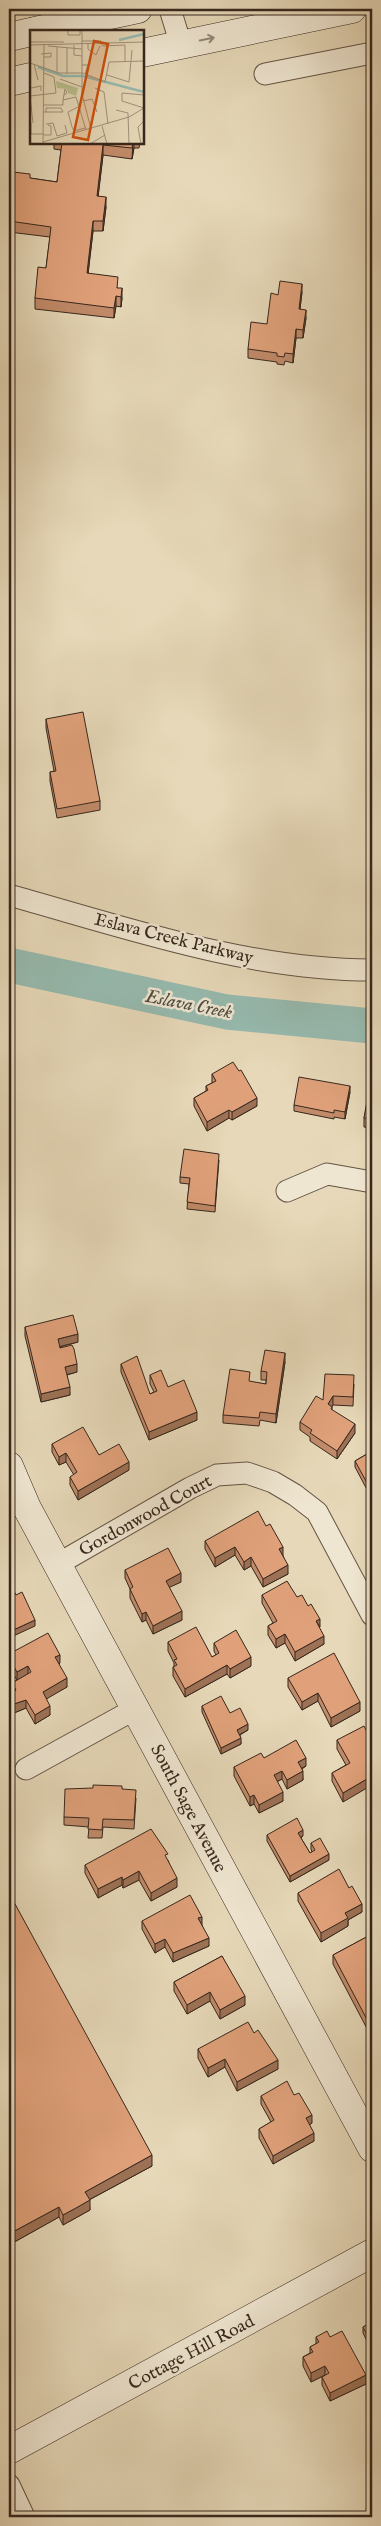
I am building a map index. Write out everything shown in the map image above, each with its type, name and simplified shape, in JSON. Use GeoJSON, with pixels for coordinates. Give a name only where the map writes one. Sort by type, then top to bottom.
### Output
{"type":"FeatureCollection","features":[{"type":"Feature","properties":{"kind":"street"},"geometry":{"type":"LineString","coordinates":[[40,30],[138,9]]}},
{"type":"Feature","properties":{"kind":"street"},"geometry":{"type":"LineString","coordinates":[[170,9],[181,45]]}},
{"type":"Feature","properties":{"kind":"street"},"geometry":{"type":"LineString","coordinates":[[144,53],[352,9]]}},
{"type":"Feature","properties":{"kind":"street"},"geometry":{"type":"LineString","coordinates":[[9,37],[30,32]]}},
{"type":"Feature","properties":{"kind":"street"},"geometry":{"type":"LineString","coordinates":[[265,74],[372,52]]}},
{"type":"Feature","properties":{"kind":"street"},"geometry":{"type":"LineString","coordinates":[[9,82],[30,78]]}},
{"type":"Feature","properties":{"kind":"street","name":"Eslava Creek Parkway"},"geometry":{"type":"LineString","coordinates":[[9,895],[190,946],[252,959],[353,970],[372,970]]}},
{"type":"Feature","properties":{"kind":"street"},"geometry":{"type":"LineString","coordinates":[[287,1191],[327,1174],[372,1182]]}},
{"type":"Feature","properties":{"kind":"street","name":"South Sage Avenue"},"geometry":{"type":"LineString","coordinates":[[9,1466],[27,1508],[372,2148]]}},
{"type":"Feature","properties":{"kind":"street","name":"Gordonwood Court"},"geometry":{"type":"LineString","coordinates":[[58,1564],[190,1488],[217,1475],[247,1474],[273,1482],[317,1512],[372,1615]]}},
{"type":"Feature","properties":{"kind":"street"},"geometry":{"type":"LineString","coordinates":[[26,1769],[135,1709]]}},
{"type":"Feature","properties":{"kind":"street","name":"Cottage Hill Road"},"geometry":{"type":"LineString","coordinates":[[9,2450],[372,2253]]}},
{"type":"Feature","properties":{"kind":"street"},"geometry":{"type":"LineString","coordinates":[[9,2485],[24,2517]]}},
{"type":"Feature","properties":{"kind":"building"},"geometry":{"type":"Polygon","coordinates":[[[62,144],[133,144],[132,148],[103,145],[97,196],[106,197],[103,221],[93,221],[87,273],[118,277],[117,288],[122,288],[121,297],[116,296],[114,308],[35,298],[38,267],[46,268],[51,227],[9,221],[9,175],[13,176],[13,172],[30,174],[30,178],[57,182],[62,144]]]}},
{"type":"Feature","properties":{"kind":"building"},"geometry":{"type":"Polygon","coordinates":[[[280,281],[302,284],[299,309],[306,310],[303,330],[296,329],[293,354],[285,353],[284,357],[277,356],[277,353],[248,349],[251,322],[267,324],[271,293],[278,295],[280,281]]]}},
{"type":"Feature","properties":{"kind":"building"},"geometry":{"type":"Polygon","coordinates":[[[83,712],[100,801],[57,809],[50,772],[56,771],[46,719],[83,712]]]}},
{"type":"Feature","properties":{"kind":"building"},"geometry":{"type":"Polygon","coordinates":[[[233,1062],[239,1071],[241,1070],[257,1098],[232,1112],[229,1110],[207,1122],[194,1098],[208,1090],[206,1086],[216,1081],[212,1074],[233,1062]]]}},
{"type":"Feature","properties":{"kind":"building"},"geometry":{"type":"Polygon","coordinates":[[[299,1077],[350,1086],[345,1112],[334,1110],[334,1113],[294,1105],[299,1077]]]}},
{"type":"Feature","properties":{"kind":"building"},"geometry":{"type":"Polygon","coordinates":[[[372,1079],[372,1119],[364,1118],[372,1079]]]}},
{"type":"Feature","properties":{"kind":"building"},"geometry":{"type":"Polygon","coordinates":[[[184,1149],[219,1154],[215,1206],[187,1202],[190,1178],[180,1177],[184,1149]]]}},
{"type":"Feature","properties":{"kind":"building"},"geometry":{"type":"Polygon","coordinates":[[[73,1315],[78,1334],[58,1339],[60,1348],[72,1345],[74,1349],[77,1364],[65,1367],[70,1387],[41,1394],[25,1327],[73,1315]]]}},
{"type":"Feature","properties":{"kind":"building"},"geometry":{"type":"Polygon","coordinates":[[[265,1350],[285,1353],[276,1414],[260,1412],[259,1418],[223,1415],[230,1369],[250,1372],[249,1381],[266,1384],[267,1372],[261,1371],[265,1350]]]}},
{"type":"Feature","properties":{"kind":"building"},"geometry":{"type":"Polygon","coordinates":[[[137,1356],[150,1394],[157,1391],[150,1375],[161,1370],[168,1387],[184,1380],[197,1412],[149,1432],[121,1364],[137,1356]]]}},
{"type":"Feature","properties":{"kind":"building"},"geometry":{"type":"Polygon","coordinates":[[[325,1374],[354,1375],[353,1397],[333,1396],[328,1404],[332,1407],[331,1409],[355,1424],[337,1451],[310,1433],[312,1430],[300,1422],[316,1396],[323,1400],[325,1374]]]}},
{"type":"Feature","properties":{"kind":"building"},"geometry":{"type":"Polygon","coordinates":[[[83,1427],[99,1455],[119,1444],[129,1462],[78,1491],[70,1477],[77,1472],[66,1453],[59,1457],[52,1444],[83,1427]]]}},
{"type":"Feature","properties":{"kind":"building"},"geometry":{"type":"Polygon","coordinates":[[[372,1451],[372,1492],[355,1461],[372,1451]]]}},
{"type":"Feature","properties":{"kind":"building"},"geometry":{"type":"Polygon","coordinates":[[[258,1511],[266,1526],[270,1524],[283,1547],[279,1549],[288,1565],[263,1579],[251,1557],[244,1562],[235,1547],[215,1558],[205,1541],[258,1511]]]}},
{"type":"Feature","properties":{"kind":"building"},"geometry":{"type":"Polygon","coordinates":[[[168,1548],[181,1573],[166,1581],[182,1611],[153,1626],[146,1612],[142,1614],[130,1589],[133,1587],[125,1570],[168,1548]]]}},
{"type":"Feature","properties":{"kind":"building"},"geometry":{"type":"Polygon","coordinates":[[[287,1581],[297,1597],[302,1595],[308,1606],[311,1604],[320,1619],[316,1621],[324,1636],[295,1652],[285,1634],[276,1639],[268,1626],[277,1621],[262,1595],[287,1581]]]}},
{"type":"Feature","properties":{"kind":"building"},"geometry":{"type":"Polygon","coordinates":[[[11,1585],[16,1595],[22,1592],[35,1620],[9,1632],[9,1586],[11,1585]]]}},
{"type":"Feature","properties":{"kind":"building"},"geometry":{"type":"Polygon","coordinates":[[[196,1627],[212,1657],[219,1653],[214,1643],[236,1630],[251,1657],[230,1669],[227,1665],[185,1689],[173,1667],[177,1665],[174,1660],[177,1659],[168,1642],[196,1627]]]}},
{"type":"Feature","properties":{"kind":"building"},"geometry":{"type":"Polygon","coordinates":[[[48,1633],[60,1655],[55,1657],[67,1678],[43,1692],[50,1706],[35,1715],[26,1700],[14,1704],[9,1695],[16,1690],[12,1683],[31,1672],[28,1666],[17,1672],[9,1658],[9,1654],[48,1633]]]}},
{"type":"Feature","properties":{"kind":"building"},"geometry":{"type":"Polygon","coordinates":[[[334,1653],[360,1702],[331,1718],[318,1693],[302,1702],[288,1678],[334,1653]]]}},
{"type":"Feature","properties":{"kind":"building"},"geometry":{"type":"Polygon","coordinates":[[[221,1696],[230,1713],[240,1708],[248,1724],[237,1730],[241,1738],[221,1748],[202,1706],[221,1696]]]}},
{"type":"Feature","properties":{"kind":"building"},"geometry":{"type":"Polygon","coordinates":[[[364,1726],[372,1741],[372,1776],[343,1793],[332,1773],[350,1763],[337,1740],[364,1726]]]}},
{"type":"Feature","properties":{"kind":"building"},"geometry":{"type":"Polygon","coordinates":[[[296,1740],[306,1758],[298,1762],[303,1771],[287,1780],[282,1771],[274,1775],[283,1792],[259,1805],[254,1795],[250,1797],[234,1767],[261,1753],[264,1758],[296,1740]]]}},
{"type":"Feature","properties":{"kind":"building"},"geometry":{"type":"Polygon","coordinates":[[[93,1785],[122,1786],[122,1789],[136,1790],[134,1820],[103,1819],[102,1830],[88,1829],[89,1818],[64,1817],[65,1789],[93,1788],[93,1785]]]}},
{"type":"Feature","properties":{"kind":"building"},"geometry":{"type":"Polygon","coordinates":[[[297,1818],[303,1830],[298,1833],[310,1853],[315,1850],[311,1843],[320,1838],[329,1854],[290,1876],[267,1835],[297,1818]]]}},
{"type":"Feature","properties":{"kind":"building"},"geometry":{"type":"Polygon","coordinates":[[[151,1829],[168,1854],[165,1855],[177,1878],[151,1893],[139,1871],[123,1880],[122,1877],[98,1889],[85,1865],[151,1829]]]}},
{"type":"Feature","properties":{"kind":"building"},"geometry":{"type":"Polygon","coordinates":[[[339,1869],[349,1888],[352,1886],[362,1904],[345,1913],[348,1918],[321,1933],[298,1893],[339,1869]]]}},
{"type":"Feature","properties":{"kind":"building"},"geometry":{"type":"Polygon","coordinates":[[[9,1893],[152,2155],[85,2192],[90,2200],[76,2208],[63,2215],[59,2207],[9,2234],[9,1893]]]}},
{"type":"Feature","properties":{"kind":"building"},"geometry":{"type":"Polygon","coordinates":[[[190,1895],[202,1917],[198,1918],[209,1938],[173,1953],[165,1939],[155,1944],[142,1921],[190,1895]]]}},
{"type":"Feature","properties":{"kind":"building"},"geometry":{"type":"Polygon","coordinates":[[[372,1934],[372,2029],[333,1955],[372,1934]]]}},
{"type":"Feature","properties":{"kind":"building"},"geometry":{"type":"Polygon","coordinates":[[[222,1956],[245,1996],[220,2010],[210,1992],[187,2005],[174,1982],[222,1956]]]}},
{"type":"Feature","properties":{"kind":"building"},"geometry":{"type":"Polygon","coordinates":[[[248,2022],[254,2033],[258,2030],[278,2060],[237,2082],[225,2059],[208,2068],[198,2049],[248,2022]]]}},
{"type":"Feature","properties":{"kind":"building"},"geometry":{"type":"Polygon","coordinates":[[[287,2081],[294,2095],[299,2093],[312,2115],[306,2118],[314,2133],[273,2156],[259,2129],[274,2120],[261,2096],[287,2081]]]}},
{"type":"Feature","properties":{"kind":"building"},"geometry":{"type":"Polygon","coordinates":[[[372,2322],[372,2345],[363,2327],[372,2322]]]}},
{"type":"Feature","properties":{"kind":"building"},"geometry":{"type":"Polygon","coordinates":[[[327,2331],[330,2337],[342,2331],[366,2375],[330,2393],[322,2377],[329,2373],[325,2366],[311,2373],[303,2357],[313,2352],[310,2347],[319,2342],[316,2337],[327,2331]]]}},
{"type":"Feature","properties":{"kind":"building"},"geometry":{"type":"Polygon","coordinates":[[[372,2507],[372,2515],[368,2510],[372,2507]]]}},
{"type":"Feature","properties":{"kind":"waterway","name":"Eslava Creek"},"geometry":{"type":"LineString","coordinates":[[9,965],[227,1012],[372,1026]]}}]}
